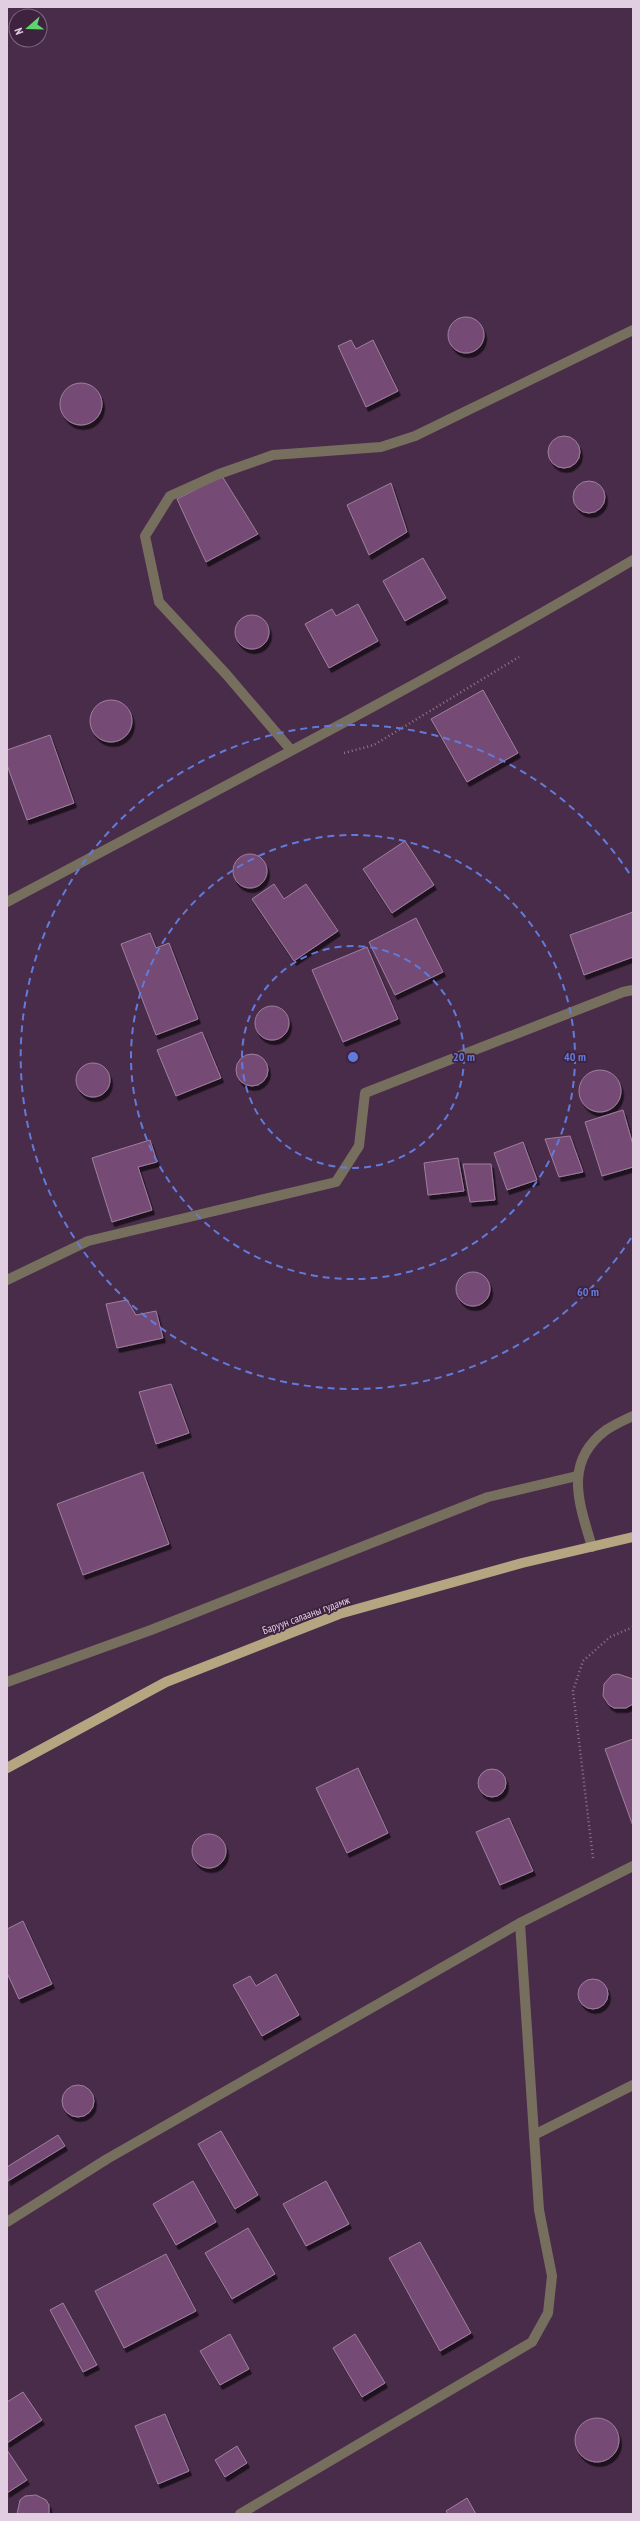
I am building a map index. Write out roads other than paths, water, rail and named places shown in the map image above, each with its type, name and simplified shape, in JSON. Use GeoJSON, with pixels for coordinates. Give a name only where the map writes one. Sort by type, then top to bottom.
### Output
{"type":"FeatureCollection","features":[{"type":"Feature","properties":{"kind":"main road","name":"Баруун салааны гудамж"},"geometry":{"type":"LineString","coordinates":[[7,1768],[166,1682],[339,1614],[633,1537]]}},
{"type":"Feature","properties":{"kind":"street"},"geometry":{"type":"LineString","coordinates":[[291,750],[226,674],[159,602],[145,536],[170,496],[220,474],[273,455],[381,447],[415,436],[633,330]]}},
{"type":"Feature","properties":{"kind":"street"},"geometry":{"type":"LineString","coordinates":[[7,902],[545,612],[633,560]]}},
{"type":"Feature","properties":{"kind":"street"},"geometry":{"type":"LineString","coordinates":[[7,1280],[88,1241],[336,1182],[359,1146],[366,1093],[623,992],[633,990]]}},
{"type":"Feature","properties":{"kind":"street"},"geometry":{"type":"LineString","coordinates":[[592,1547],[578,1499],[576,1476],[587,1451],[605,1431],[633,1416]]}},
{"type":"Feature","properties":{"kind":"street"},"geometry":{"type":"LineString","coordinates":[[7,1682],[158,1627],[488,1497],[576,1476]]}},
{"type":"Feature","properties":{"kind":"street"},"geometry":{"type":"LineString","coordinates":[[7,2222],[107,2159],[520,1923],[633,1866]]}},
{"type":"Feature","properties":{"kind":"street"},"geometry":{"type":"LineString","coordinates":[[240,2514],[532,2342],[548,2312],[552,2276],[539,2210],[520,1923]]}},
{"type":"Feature","properties":{"kind":"street"},"geometry":{"type":"LineString","coordinates":[[534,2135],[633,2085]]}}]}
